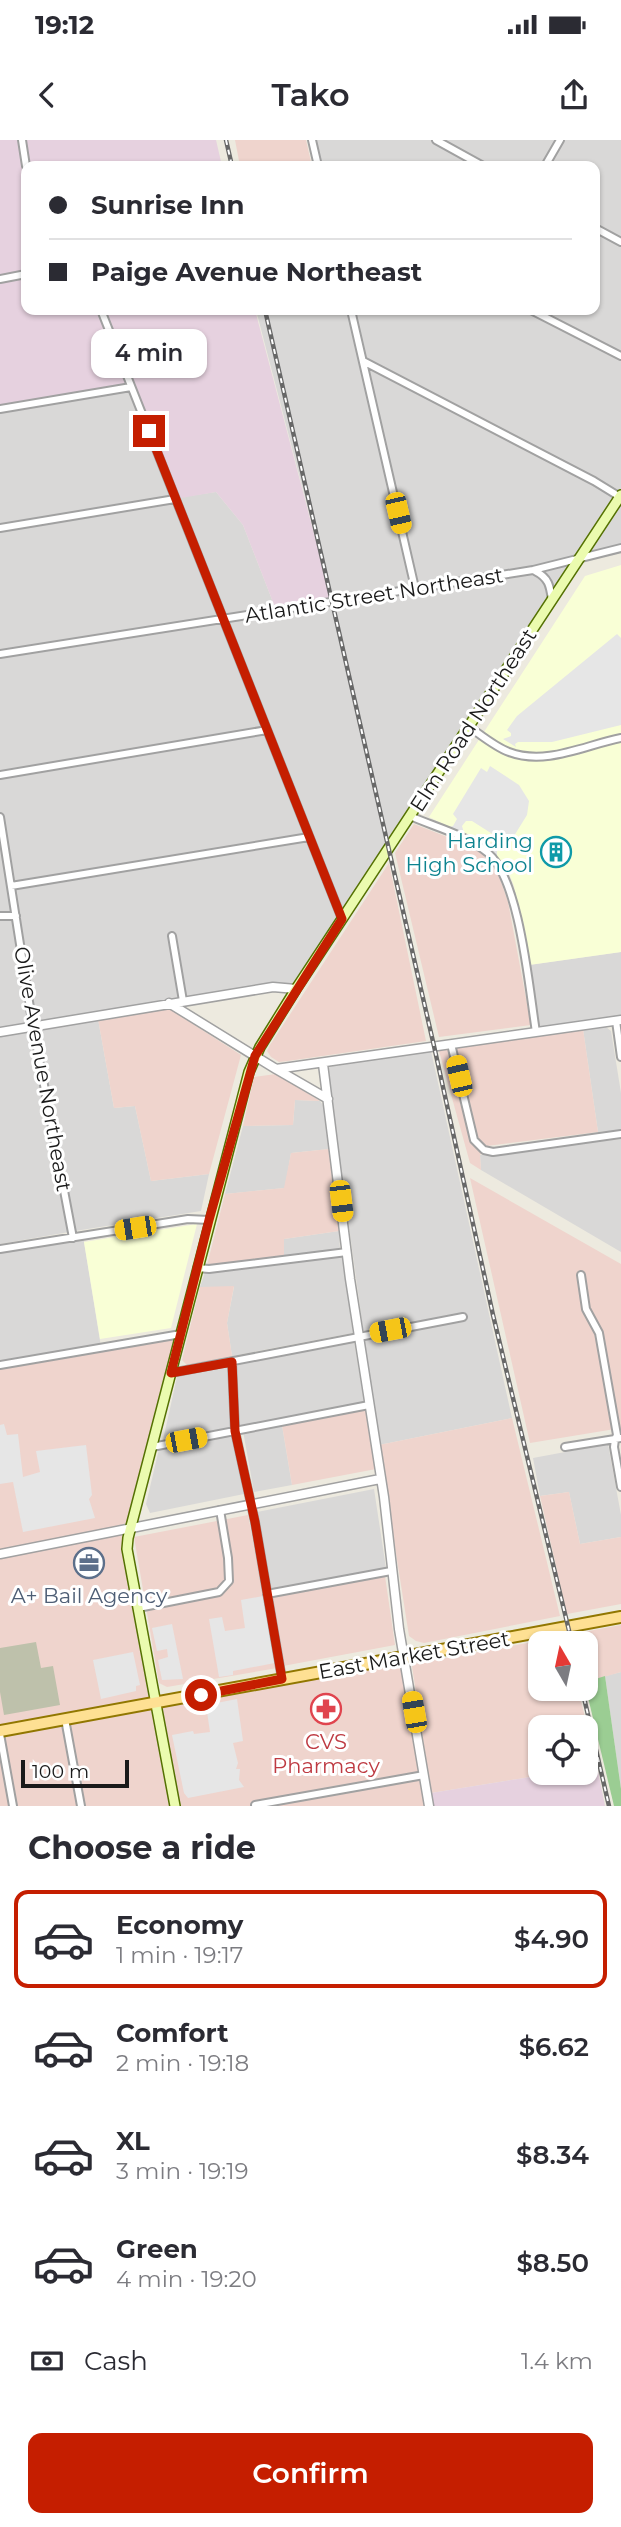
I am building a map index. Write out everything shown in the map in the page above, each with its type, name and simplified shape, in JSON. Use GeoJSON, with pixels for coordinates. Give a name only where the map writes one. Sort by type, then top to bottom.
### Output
{"type":"FeatureCollection","features":[{"type":"Feature","properties":{"kind":"main road","name":"Elm Road Northeast"},"geometry":{"type":"LineString","coordinates":[[175,1806],[127,1549],[209,1220],[255,1056],[296,989],[621,496]]}},
{"type":"Feature","properties":{"kind":"main road","name":"East Market Street"},"geometry":{"type":"LineString","coordinates":[[0,1733],[621,1617]]}},
{"type":"Feature","properties":{"kind":"street"},"geometry":{"type":"LineString","coordinates":[[22,140],[25,161]]}},
{"type":"Feature","properties":{"kind":"street"},"geometry":{"type":"LineString","coordinates":[[312,140],[317,161]]}},
{"type":"Feature","properties":{"kind":"street"},"geometry":{"type":"LineString","coordinates":[[436,140],[474,161]]}},
{"type":"Feature","properties":{"kind":"street"},"geometry":{"type":"LineString","coordinates":[[547,161],[560,140]]}},
{"type":"Feature","properties":{"kind":"street"},"geometry":{"type":"LineString","coordinates":[[600,231],[621,242]]}},
{"type":"Feature","properties":{"kind":"street"},"geometry":{"type":"LineString","coordinates":[[0,279],[21,275]]}},
{"type":"Feature","properties":{"kind":"street"},"geometry":{"type":"LineString","coordinates":[[103,315],[342,919]]}},
{"type":"Feature","properties":{"kind":"street"},"geometry":{"type":"LineString","coordinates":[[352,315],[415,588]]}},
{"type":"Feature","properties":{"kind":"street"},"geometry":{"type":"LineString","coordinates":[[541,315],[621,356]]}},
{"type":"Feature","properties":{"kind":"street"},"geometry":{"type":"LineString","coordinates":[[363,361],[621,496]]}},
{"type":"Feature","properties":{"kind":"street"},"geometry":{"type":"LineString","coordinates":[[0,409],[131,387]]}},
{"type":"Feature","properties":{"kind":"street"},"geometry":{"type":"LineString","coordinates":[[0,528],[175,499]]}},
{"type":"Feature","properties":{"kind":"street","name":"Atlantic Street Northeast"},"geometry":{"type":"LineString","coordinates":[[0,654],[533,570],[579,561],[621,548]]}},
{"type":"Feature","properties":{"kind":"street"},"geometry":{"type":"LineString","coordinates":[[533,570],[547,579],[552,600]]}},
{"type":"Feature","properties":{"kind":"street"},"geometry":{"type":"LineString","coordinates":[[468,726],[498,747],[522,755],[554,755],[621,738]]}},
{"type":"Feature","properties":{"kind":"street"},"geometry":{"type":"LineString","coordinates":[[0,775],[267,730]]}},
{"type":"Feature","properties":{"kind":"street"},"geometry":{"type":"LineString","coordinates":[[410,816],[480,847],[500,866],[514,907],[536,1032]]}},
{"type":"Feature","properties":{"kind":"street","name":"Olive Avenue Northeast"},"geometry":{"type":"LineString","coordinates":[[0,817],[33,1027],[73,1238]]}},
{"type":"Feature","properties":{"kind":"street"},"geometry":{"type":"LineString","coordinates":[[11,886],[309,837]]}},
{"type":"Feature","properties":{"kind":"street"},"geometry":{"type":"LineString","coordinates":[[0,916],[16,916]]}},
{"type":"Feature","properties":{"kind":"street"},"geometry":{"type":"LineString","coordinates":[[172,936],[183,1001]]}},
{"type":"Feature","properties":{"kind":"street"},"geometry":{"type":"LineString","coordinates":[[0,1032],[273,987],[296,989]]}},
{"type":"Feature","properties":{"kind":"street"},"geometry":{"type":"LineString","coordinates":[[169,1003],[328,1099]]}},
{"type":"Feature","properties":{"kind":"street"},"geometry":{"type":"LineString","coordinates":[[276,1069],[619,1021],[621,1057]]}},
{"type":"Feature","properties":{"kind":"street"},"geometry":{"type":"LineString","coordinates":[[451,1044],[474,1140],[480,1147],[488,1151],[621,1134]]}},
{"type":"Feature","properties":{"kind":"street"},"geometry":{"type":"LineString","coordinates":[[323,1063],[391,1571],[429,1806]]}},
{"type":"Feature","properties":{"kind":"street"},"geometry":{"type":"LineString","coordinates":[[0,1249],[188,1219],[209,1220]]}},
{"type":"Feature","properties":{"kind":"street"},"geometry":{"type":"LineString","coordinates":[[197,1268],[209,1269],[347,1252]]}},
{"type":"Feature","properties":{"kind":"street"},"geometry":{"type":"LineString","coordinates":[[581,1275],[586,1310],[599,1333],[618,1436],[614,1447],[621,1487]]}},
{"type":"Feature","properties":{"kind":"street"},"geometry":{"type":"LineString","coordinates":[[171,1373],[463,1317]]}},
{"type":"Feature","properties":{"kind":"street"},"geometry":{"type":"LineString","coordinates":[[0,1365],[181,1334]]}},
{"type":"Feature","properties":{"kind":"street"},"geometry":{"type":"LineString","coordinates":[[232,1362],[235,1431],[282,1679]]}},
{"type":"Feature","properties":{"kind":"street"},"geometry":{"type":"LineString","coordinates":[[152,1447],[369,1405]]}},
{"type":"Feature","properties":{"kind":"street"},"geometry":{"type":"LineString","coordinates":[[565,1447],[618,1439]]}},
{"type":"Feature","properties":{"kind":"street"},"geometry":{"type":"LineString","coordinates":[[0,1554],[380,1479]]}},
{"type":"Feature","properties":{"kind":"street"},"geometry":{"type":"LineString","coordinates":[[138,1608],[219,1592],[229,1581],[220,1510]]}},
{"type":"Feature","properties":{"kind":"street"},"geometry":{"type":"LineString","coordinates":[[267,1594],[391,1571]]}},
{"type":"Feature","properties":{"kind":"street"},"geometry":{"type":"LineString","coordinates":[[65,1719],[82,1806]]}},
{"type":"Feature","properties":{"kind":"street"},"geometry":{"type":"LineString","coordinates":[[0,1733],[13,1806]]}},
{"type":"Feature","properties":{"kind":"street"},"geometry":{"type":"LineString","coordinates":[[255,1805],[424,1775]]}},
{"type":"Feature","properties":{"kind":"shaded area"},"geometry":{"type":"Polygon","coordinates":[[[0,140],[216,140],[221,161],[21,161],[21,315],[256,315],[332,602],[276,610],[243,525],[216,492],[175,499],[131,387],[0,409],[0,140]]]}},
{"type":"Feature","properties":{"kind":"shaded area"},"geometry":{"type":"Polygon","coordinates":[[[235,140],[306,140],[311,161],[239,161],[235,140]]]}},
{"type":"Feature","properties":{"kind":"shaded area"},"geometry":{"type":"Polygon","coordinates":[[[312,140],[621,140],[621,548],[579,561],[296,989],[279,987],[0,1032],[0,409],[131,387],[175,498],[216,492],[243,525],[276,610],[332,601],[257,315],[600,315],[600,161],[317,161],[312,140]]]}},
{"type":"Feature","properties":{"kind":"shaded area"},"geometry":{"type":"Polygon","coordinates":[[[621,565],[621,952],[529,965],[514,886],[506,866],[484,844],[429,817],[585,576],[621,565]]]}},
{"type":"Feature","properties":{"kind":"shaded area"},"geometry":{"type":"Polygon","coordinates":[[[617,634],[621,638],[621,725],[552,742],[518,742],[516,747],[503,739],[511,736],[507,730],[517,716],[617,634]]]}},
{"type":"Feature","properties":{"kind":"shaded area"},"geometry":{"type":"Polygon","coordinates":[[[490,766],[519,785],[529,801],[527,815],[509,844],[503,842],[497,856],[485,845],[493,842],[494,835],[472,821],[466,821],[462,826],[465,836],[446,828],[453,826],[457,819],[453,814],[481,768],[487,772],[490,766]]]}},
{"type":"Feature","properties":{"kind":"shaded area"},"geometry":{"type":"Polygon","coordinates":[[[414,824],[478,849],[498,873],[508,902],[531,1025],[439,1037],[395,853],[414,824]]]}},
{"type":"Feature","properties":{"kind":"shaded area"},"geometry":{"type":"Polygon","coordinates":[[[389,863],[426,1041],[279,1062],[267,1051],[270,1045],[389,863]]]}},
{"type":"Feature","properties":{"kind":"shaded area"},"geometry":{"type":"Polygon","coordinates":[[[621,952],[621,1058],[616,1021],[536,1032],[529,965],[621,952]]]}},
{"type":"Feature","properties":{"kind":"shaded area"},"geometry":{"type":"Polygon","coordinates":[[[168,1008],[241,1055],[209,1174],[151,1181],[135,1106],[114,1108],[98,1019],[168,1008]]]}},
{"type":"Feature","properties":{"kind":"shaded area"},"geometry":{"type":"Polygon","coordinates":[[[98,1019],[114,1108],[135,1106],[151,1181],[209,1174],[201,1211],[75,1231],[38,1030],[98,1019]]]}},
{"type":"Feature","properties":{"kind":"shaded area"},"geometry":{"type":"Polygon","coordinates":[[[606,1027],[611,1031],[621,1093],[621,1130],[598,1132],[583,1029],[606,1027]]]}},
{"type":"Feature","properties":{"kind":"shaded area"},"geometry":{"type":"Polygon","coordinates":[[[583,1029],[598,1132],[487,1146],[480,1155],[481,1170],[470,1163],[439,1051],[583,1029]]]}},
{"type":"Feature","properties":{"kind":"shaded area"},"geometry":{"type":"Polygon","coordinates":[[[29,1031],[69,1232],[0,1244],[0,1036],[29,1031]]]}},
{"type":"Feature","properties":{"kind":"shaded area"},"geometry":{"type":"Polygon","coordinates":[[[431,1051],[512,1418],[379,1445],[327,1067],[431,1051]]]}},
{"type":"Feature","properties":{"kind":"shaded area"},"geometry":{"type":"Polygon","coordinates":[[[276,1074],[320,1101],[295,1100],[293,1125],[243,1126],[254,1077],[276,1074]]]}},
{"type":"Feature","properties":{"kind":"shaded area"},"geometry":{"type":"Polygon","coordinates":[[[295,1100],[320,1101],[325,1108],[329,1149],[291,1153],[285,1188],[225,1194],[243,1126],[293,1125],[295,1100]]]}},
{"type":"Feature","properties":{"kind":"shaded area"},"geometry":{"type":"Polygon","coordinates":[[[621,1139],[621,1252],[481,1170],[480,1155],[621,1139]]]}},
{"type":"Feature","properties":{"kind":"shaded area"},"geometry":{"type":"Polygon","coordinates":[[[329,1149],[339,1231],[284,1239],[284,1258],[207,1265],[225,1194],[284,1188],[291,1153],[329,1149]]]}},
{"type":"Feature","properties":{"kind":"shaded area"},"geometry":{"type":"Polygon","coordinates":[[[470,1178],[621,1264],[621,1428],[530,1443],[470,1178]]]}},
{"type":"Feature","properties":{"kind":"shaded area"},"geometry":{"type":"Polygon","coordinates":[[[197,1224],[171,1328],[100,1339],[84,1242],[197,1224]]]}},
{"type":"Feature","properties":{"kind":"shaded area"},"geometry":{"type":"Polygon","coordinates":[[[339,1231],[340,1250],[284,1258],[284,1239],[339,1231]]]}},
{"type":"Feature","properties":{"kind":"shaded area"},"geometry":{"type":"Polygon","coordinates":[[[83,1236],[101,1347],[0,1365],[0,1249],[83,1236]]]}},
{"type":"Feature","properties":{"kind":"shaded area"},"geometry":{"type":"Polygon","coordinates":[[[342,1256],[353,1333],[232,1356],[227,1323],[234,1287],[200,1287],[205,1272],[342,1256]]]}},
{"type":"Feature","properties":{"kind":"shaded area"},"geometry":{"type":"Polygon","coordinates":[[[234,1286],[227,1323],[232,1356],[187,1365],[182,1360],[200,1287],[234,1286]]]}},
{"type":"Feature","properties":{"kind":"shaded area"},"geometry":{"type":"Polygon","coordinates":[[[181,1334],[128,1538],[155,1702],[404,1656],[429,1806],[0,1806],[0,1365],[181,1334]]]}},
{"type":"Feature","properties":{"kind":"shaded area"},"geometry":{"type":"Polygon","coordinates":[[[354,1341],[364,1402],[239,1426],[237,1364],[354,1341]]]}},
{"type":"Feature","properties":{"kind":"shaded area"},"geometry":{"type":"Polygon","coordinates":[[[230,1366],[232,1428],[168,1442],[163,1440],[177,1377],[230,1366]]]}},
{"type":"Feature","properties":{"kind":"shaded area"},"geometry":{"type":"Polygon","coordinates":[[[366,1409],[376,1469],[292,1485],[282,1425],[366,1409]]]}},
{"type":"Feature","properties":{"kind":"shaded area"},"geometry":{"type":"Polygon","coordinates":[[[512,1418],[560,1616],[424,1643],[416,1641],[409,1636],[379,1445],[512,1418]]]}},
{"type":"Feature","properties":{"kind":"shaded area"},"geometry":{"type":"Polygon","coordinates":[[[4,1424],[7,1435],[18,1434],[23,1477],[40,1472],[36,1451],[86,1445],[92,1495],[89,1499],[95,1518],[23,1532],[13,1482],[0,1484],[0,1425],[4,1424]]]}},
{"type":"Feature","properties":{"kind":"shaded area"},"geometry":{"type":"Polygon","coordinates":[[[282,1425],[292,1485],[254,1492],[243,1431],[282,1425]]]}},
{"type":"Feature","properties":{"kind":"shaded area"},"geometry":{"type":"Polygon","coordinates":[[[233,1434],[244,1494],[150,1513],[146,1504],[159,1449],[233,1434]]]}},
{"type":"Feature","properties":{"kind":"shaded area"},"geometry":{"type":"Polygon","coordinates":[[[608,1444],[621,1515],[621,1537],[580,1544],[569,1492],[540,1496],[533,1458],[608,1444]]]}},
{"type":"Feature","properties":{"kind":"shaded area"},"geometry":{"type":"Polygon","coordinates":[[[374,1489],[386,1568],[269,1590],[257,1512],[374,1489]]]}},
{"type":"Feature","properties":{"kind":"shaded area"},"geometry":{"type":"Polygon","coordinates":[[[569,1492],[580,1544],[621,1537],[621,1604],[567,1614],[540,1496],[569,1492]]]}},
{"type":"Feature","properties":{"kind":"shaded area"},"geometry":{"type":"Polygon","coordinates":[[[248,1515],[277,1668],[167,1687],[159,1683],[134,1537],[248,1515]]]}},
{"type":"Feature","properties":{"kind":"shaded area"},"geometry":{"type":"Polygon","coordinates":[[[385,1576],[395,1645],[283,1666],[271,1597],[385,1576]]]}},
{"type":"Feature","properties":{"kind":"shaded area"},"geometry":{"type":"Polygon","coordinates":[[[263,1596],[275,1663],[233,1671],[233,1675],[219,1677],[209,1619],[222,1617],[225,1631],[245,1628],[241,1600],[263,1596]]]}},
{"type":"Feature","properties":{"kind":"shaded area"},"geometry":{"type":"Polygon","coordinates":[[[172,1624],[183,1679],[162,1680],[158,1660],[168,1657],[167,1649],[157,1651],[152,1628],[172,1624]]]}},
{"type":"Feature","properties":{"kind":"shaded area"},"geometry":{"type":"Polygon","coordinates":[[[621,1625],[621,1672],[598,1679],[598,1631],[589,1631],[621,1625]]]}},
{"type":"Feature","properties":{"kind":"shaded area"},"geometry":{"type":"Polygon","coordinates":[[[36,1642],[41,1668],[53,1666],[60,1705],[4,1715],[0,1692],[0,1648],[36,1642]]]}},
{"type":"Feature","properties":{"kind":"shaded area"},"geometry":{"type":"Polygon","coordinates":[[[528,1643],[528,1701],[581,1701],[584,1715],[528,1715],[528,1777],[431,1793],[412,1666],[528,1643]]]}},
{"type":"Feature","properties":{"kind":"shaded area"},"geometry":{"type":"Polygon","coordinates":[[[133,1652],[140,1685],[136,1686],[136,1691],[101,1699],[93,1660],[133,1652]]]}},
{"type":"Feature","properties":{"kind":"shaded area"},"geometry":{"type":"Polygon","coordinates":[[[621,1672],[621,1789],[605,1676],[621,1672]]]}},
{"type":"Feature","properties":{"kind":"shaded area"},"geometry":{"type":"Polygon","coordinates":[[[237,1699],[243,1741],[233,1743],[238,1763],[236,1769],[240,1769],[239,1780],[244,1787],[188,1798],[184,1793],[172,1735],[193,1731],[194,1734],[210,1732],[206,1705],[237,1699]]]}},
{"type":"Feature","properties":{"kind":"shaded area"},"geometry":{"type":"Polygon","coordinates":[[[598,1771],[605,1806],[433,1806],[431,1793],[528,1777],[528,1785],[598,1785],[598,1771]]]}},
{"type":"Feature","properties":{"kind":"green space"},"geometry":{"type":"Polygon","coordinates":[[[605,1676],[621,1806],[614,1806],[598,1739],[598,1715],[592,1715],[589,1701],[598,1701],[598,1678],[605,1676]]]}},
{"type":"Feature","properties":{"kind":"railway"},"geometry":{"type":"LineString","coordinates":[[226,140],[231,161]]}},
{"type":"Feature","properties":{"kind":"railway"},"geometry":{"type":"LineString","coordinates":[[266,315],[493,1315],[569,1631]]}},
{"type":"Feature","properties":{"kind":"railway"},"geometry":{"type":"LineString","coordinates":[[585,1701],[609,1806]]}},
{"type":"Feature","properties":{"kind":"place","name":"Harding High School"},"geometry":{"type":"Point","coordinates":[556,852]}},
{"type":"Feature","properties":{"kind":"place","name":"A+ Bail Agency"},"geometry":{"type":"Point","coordinates":[89,1563]}},
{"type":"Feature","properties":{"kind":"place","name":"CVS Pharmacy"},"geometry":{"type":"Point","coordinates":[326,1709]}},
{"type":"Feature","properties":{"kind":"route"},"geometry":{"type":"LineString","coordinates":[[149,431],[342,919],[255,1056],[209,1220],[171,1373],[232,1362],[235,1431],[255,1522],[282,1679],[201,1695]]}}]}
